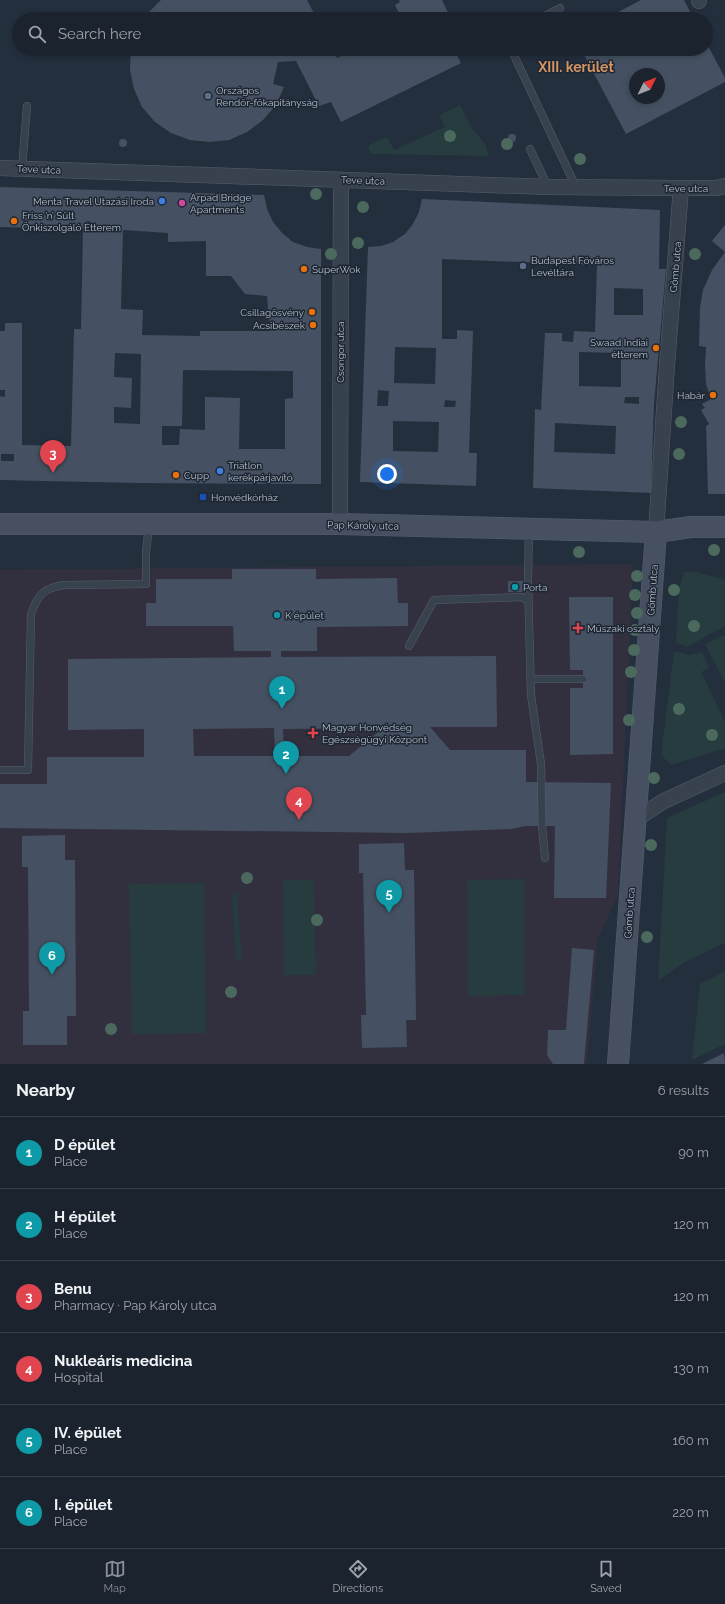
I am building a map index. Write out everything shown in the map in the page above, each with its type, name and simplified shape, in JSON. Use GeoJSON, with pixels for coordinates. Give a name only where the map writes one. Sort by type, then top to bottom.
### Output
{"type":"FeatureCollection","features":[{"type":"Feature","properties":{"kind":"street","name":"Teve utca"},"geometry":{"type":"LineString","coordinates":[[0,168],[548,187],[716,188],[725,186]]}},
{"type":"Feature","properties":{"kind":"street","name":"Csongor utca"},"geometry":{"type":"LineString","coordinates":[[340,524],[341,180]]}},
{"type":"Feature","properties":{"kind":"street","name":"Gömb utca"},"geometry":{"type":"LineString","coordinates":[[618,1064],[667,365],[681,188]]}},
{"type":"Feature","properties":{"kind":"street","name":"Pap Károly utca"},"geometry":{"type":"LineString","coordinates":[[0,524],[340,524],[656,532],[691,527],[725,527]]}},
{"type":"Feature","properties":{"kind":"street"},"geometry":{"type":"LineString","coordinates":[[636,819],[664,800],[725,773]]}},
{"type":"Feature","properties":{"kind":"lane"},"geometry":{"type":"LineString","coordinates":[[552,12],[560,8]]}},
{"type":"Feature","properties":{"kind":"lane"},"geometry":{"type":"LineString","coordinates":[[514,56],[576,187]]}},
{"type":"Feature","properties":{"kind":"lane"},"geometry":{"type":"LineString","coordinates":[[22,169],[27,106]]}},
{"type":"Feature","properties":{"kind":"lane"},"geometry":{"type":"LineString","coordinates":[[530,149],[548,187]]}},
{"type":"Feature","properties":{"kind":"lane"},"geometry":{"type":"LineString","coordinates":[[0,770],[28,770],[31,614],[35,601],[43,592],[52,587],[64,585],[146,584],[146,552],[149,525]]}},
{"type":"Feature","properties":{"kind":"lane"},"geometry":{"type":"LineString","coordinates":[[530,529],[528,600],[530,680],[541,764],[542,826],[545,858]]}},
{"type":"Feature","properties":{"kind":"lane"},"geometry":{"type":"LineString","coordinates":[[409,646],[434,600],[521,597],[528,600]]}},
{"type":"Feature","properties":{"kind":"lane"},"geometry":{"type":"LineString","coordinates":[[530,680],[583,679]]}},
{"type":"Feature","properties":{"kind":"shaded area","name":"Magyar Honvédség Egészségügyi Központ"},"geometry":{"type":"Polygon","coordinates":[[[633,564],[618,895],[598,938],[587,1064],[0,1064],[0,570],[633,564]]]}},
{"type":"Feature","properties":{"kind":"green space"},"geometry":{"type":"Polygon","coordinates":[[[460,105],[472,128],[485,144],[489,156],[371,154],[368,146],[387,137],[394,150],[445,127],[439,115],[460,105]]]}},
{"type":"Feature","properties":{"kind":"green space"},"geometry":{"type":"Polygon","coordinates":[[[684,572],[696,572],[725,580],[725,626],[687,647],[676,643],[679,589],[684,572]]]}},
{"type":"Feature","properties":{"kind":"green space"},"geometry":{"type":"Polygon","coordinates":[[[725,635],[725,682],[705,644],[725,635]]]}},
{"type":"Feature","properties":{"kind":"green space"},"geometry":{"type":"Polygon","coordinates":[[[674,651],[689,655],[702,652],[709,668],[701,672],[725,722],[725,748],[671,765],[661,755],[674,651]]]}},
{"type":"Feature","properties":{"kind":"green space"},"geometry":{"type":"Polygon","coordinates":[[[725,792],[725,943],[683,963],[658,981],[667,818],[725,792]]]}},
{"type":"Feature","properties":{"kind":"green space"},"geometry":{"type":"Polygon","coordinates":[[[524,879],[525,995],[468,996],[467,880],[524,879]]]}},
{"type":"Feature","properties":{"kind":"green space"},"geometry":{"type":"Polygon","coordinates":[[[283,880],[314,880],[316,975],[284,975],[283,880]]]}},
{"type":"Feature","properties":{"kind":"green space"},"geometry":{"type":"Polygon","coordinates":[[[204,883],[206,1033],[132,1034],[129,884],[204,883]]]}},
{"type":"Feature","properties":{"kind":"green space"},"geometry":{"type":"Polygon","coordinates":[[[237,893],[242,960],[236,961],[232,894],[237,893]]]}},
{"type":"Feature","properties":{"kind":"green space"},"geometry":{"type":"Polygon","coordinates":[[[725,971],[725,1044],[692,1060],[700,984],[725,971]]]}},
{"type":"Feature","properties":{"kind":"building"},"geometry":{"type":"Polygon","coordinates":[[[161,0],[307,0],[313,12],[149,12],[161,0]]]}},
{"type":"Feature","properties":{"kind":"building"},"geometry":{"type":"Polygon","coordinates":[[[399,0],[442,0],[448,12],[398,12],[395,5],[400,2],[399,0]]]}},
{"type":"Feature","properties":{"kind":"building"},"geometry":{"type":"Polygon","coordinates":[[[641,0],[684,0],[690,12],[618,12],[641,0]]]}},
{"type":"Feature","properties":{"kind":"building"},"geometry":{"type":"Polygon","coordinates":[[[713,55],[725,78],[725,82],[626,134],[585,56],[713,55]]]}},
{"type":"Feature","properties":{"kind":"building","name":"Országos Rendőr-főkapitányság"},"geometry":{"type":"Polygon","coordinates":[[[131,56],[336,56],[337,58],[341,56],[458,56],[461,63],[341,122],[331,102],[319,106],[296,61],[278,62],[273,84],[284,87],[276,105],[263,120],[247,132],[229,140],[210,142],[190,140],[171,133],[155,122],[142,107],[134,89],[130,70],[131,56]]]}},
{"type":"Feature","properties":{"kind":"building"},"geometry":{"type":"Polygon","coordinates":[[[510,134],[514,134],[516,138],[514,142],[510,142],[508,140],[508,136],[510,134]]]}},
{"type":"Feature","properties":{"kind":"building"},"geometry":{"type":"Polygon","coordinates":[[[121,139],[125,139],[127,143],[125,147],[121,147],[119,145],[119,141],[121,139]]]}},
{"type":"Feature","properties":{"kind":"building"},"geometry":{"type":"Polygon","coordinates":[[[0,187],[264,195],[267,209],[273,222],[282,233],[293,242],[307,247],[321,249],[321,484],[138,483],[0,480],[0,396],[5,397],[5,390],[0,390],[0,331],[5,331],[5,323],[22,323],[22,445],[71,446],[74,329],[81,329],[83,229],[0,227],[0,187]],[[123,230],[121,309],[143,310],[142,335],[200,336],[200,331],[270,331],[267,296],[245,294],[231,276],[206,276],[206,241],[168,242],[168,233],[123,230]],[[115,353],[114,377],[132,378],[131,408],[114,407],[114,423],[140,424],[141,354],[115,353]],[[183,370],[182,426],[162,426],[162,445],[179,445],[180,429],[205,430],[205,397],[240,398],[239,449],[285,449],[285,399],[293,398],[293,371],[183,370]],[[1,454],[1,461],[14,461],[14,454],[1,454]]]}},
{"type":"Feature","properties":{"kind":"building"},"geometry":{"type":"Polygon","coordinates":[[[422,199],[660,210],[659,269],[666,269],[654,404],[651,493],[533,488],[535,409],[541,410],[545,333],[562,333],[562,341],[573,342],[574,331],[595,332],[597,265],[442,259],[442,339],[457,339],[457,330],[473,331],[469,453],[477,453],[476,486],[360,482],[368,247],[381,246],[393,242],[405,234],[413,224],[419,212],[422,199]],[[614,288],[614,315],[643,315],[643,289],[614,288]],[[395,347],[394,383],[435,384],[436,348],[395,347]],[[579,352],[579,386],[621,387],[621,353],[579,352]],[[378,390],[377,406],[388,406],[389,391],[378,390]],[[625,397],[624,403],[639,404],[639,397],[625,397]],[[445,400],[444,407],[455,407],[456,401],[445,400]],[[393,421],[393,451],[438,452],[439,422],[393,421]],[[555,423],[554,452],[615,454],[616,426],[555,423]]]}},
{"type":"Feature","properties":{"kind":"building"},"geometry":{"type":"Polygon","coordinates":[[[725,225],[725,252],[712,241],[725,225]]]}},
{"type":"Feature","properties":{"kind":"building"},"geometry":{"type":"Polygon","coordinates":[[[725,252],[725,494],[708,494],[706,426],[709,424],[701,410],[705,408],[702,404],[711,399],[706,384],[706,347],[699,346],[700,308],[703,290],[712,270],[725,252]]]}},
{"type":"Feature","properties":{"kind":"building"},"geometry":{"type":"Polygon","coordinates":[[[232,569],[316,569],[316,579],[397,578],[398,603],[408,603],[408,626],[317,627],[317,651],[281,651],[281,657],[496,656],[497,727],[430,727],[450,750],[526,750],[526,782],[611,783],[606,898],[554,898],[555,826],[525,826],[511,829],[408,833],[0,828],[0,784],[47,784],[47,757],[144,757],[144,729],[68,730],[68,659],[271,657],[271,651],[234,651],[233,626],[146,626],[146,603],[156,603],[156,579],[232,579],[232,569]],[[274,728],[193,729],[194,756],[275,756],[274,728]],[[383,728],[283,729],[284,756],[349,756],[383,728]]]}},
{"type":"Feature","properties":{"kind":"building","name":"Porta"},"geometry":{"type":"Polygon","coordinates":[[[508,581],[523,581],[523,592],[508,592],[508,581]]]}},
{"type":"Feature","properties":{"kind":"building"},"geometry":{"type":"Polygon","coordinates":[[[569,597],[613,597],[613,754],[570,755],[570,688],[583,688],[583,670],[570,670],[569,597]]]}},
{"type":"Feature","properties":{"kind":"building"},"geometry":{"type":"Polygon","coordinates":[[[65,835],[65,860],[75,860],[76,1016],[67,1016],[67,1045],[23,1045],[23,1011],[29,1011],[28,867],[22,867],[22,836],[65,835]]]}},
{"type":"Feature","properties":{"kind":"building"},"geometry":{"type":"Polygon","coordinates":[[[404,843],[405,870],[414,870],[416,1020],[406,1020],[407,1047],[362,1048],[361,1015],[366,1015],[363,873],[359,873],[359,844],[404,843]]]}},
{"type":"Feature","properties":{"kind":"building"},"geometry":{"type":"Polygon","coordinates":[[[572,948],[594,950],[584,1064],[553,1064],[547,1055],[548,1030],[566,1030],[572,948]]]}},
{"type":"Feature","properties":{"kind":"building"},"geometry":{"type":"Polygon","coordinates":[[[724,1053],[725,1064],[702,1064],[724,1053]]]}},
{"type":"Feature","properties":{"kind":"place","name":"Országos Rendőr-főkapitányság"},"geometry":{"type":"Point","coordinates":[208,96]}},
{"type":"Feature","properties":{"kind":"place","name":"Menta Travel Utazási Iroda"},"geometry":{"type":"Point","coordinates":[162,201]}},
{"type":"Feature","properties":{"kind":"place","name":"Arpad Bridge Apartments"},"geometry":{"type":"Point","coordinates":[182,203]}},
{"type":"Feature","properties":{"kind":"place","name":"Friss ’n’ Sült Önkiszolgáló Étterem"},"geometry":{"type":"Point","coordinates":[14,221]}},
{"type":"Feature","properties":{"kind":"place","name":"Budapest Főváros Levéltára"},"geometry":{"type":"Point","coordinates":[523,266]}},
{"type":"Feature","properties":{"kind":"place","name":"SuperWok"},"geometry":{"type":"Point","coordinates":[304,269]}},
{"type":"Feature","properties":{"kind":"place","name":"Csillagösvény"},"geometry":{"type":"Point","coordinates":[312,312]}},
{"type":"Feature","properties":{"kind":"place","name":"Acsibészek"},"geometry":{"type":"Point","coordinates":[313,325]}},
{"type":"Feature","properties":{"kind":"place","name":"Swaad Indiai étterem"},"geometry":{"type":"Point","coordinates":[656,348]}},
{"type":"Feature","properties":{"kind":"place","name":"Habár"},"geometry":{"type":"Point","coordinates":[713,395]}},
{"type":"Feature","properties":{"kind":"place","name":"Triatlon kerékpárjavító"},"geometry":{"type":"Point","coordinates":[220,471]}},
{"type":"Feature","properties":{"kind":"place","name":"Benu"},"geometry":{"type":"Point","coordinates":[53,473]}},
{"type":"Feature","properties":{"kind":"place","name":"Cupp"},"geometry":{"type":"Point","coordinates":[176,475]}},
{"type":"Feature","properties":{"kind":"place","name":"Honvédkórház"},"geometry":{"type":"Point","coordinates":[203,497]}},
{"type":"Feature","properties":{"kind":"place","name":"Porta"},"geometry":{"type":"Point","coordinates":[515,587]}},
{"type":"Feature","properties":{"kind":"place","name":"K épület"},"geometry":{"type":"Point","coordinates":[277,615]}},
{"type":"Feature","properties":{"kind":"place","name":"Műszaki osztály"},"geometry":{"type":"Point","coordinates":[578,628]}},
{"type":"Feature","properties":{"kind":"place","name":"D épület"},"geometry":{"type":"Point","coordinates":[282,709]}},
{"type":"Feature","properties":{"kind":"place","name":"Magyar Honvédség Egészségügyi Központ"},"geometry":{"type":"Point","coordinates":[313,733]}},
{"type":"Feature","properties":{"kind":"place","name":"H épület"},"geometry":{"type":"Point","coordinates":[286,774]}},
{"type":"Feature","properties":{"kind":"place","name":"Nukleáris medicina"},"geometry":{"type":"Point","coordinates":[299,820]}},
{"type":"Feature","properties":{"kind":"place","name":"IV. épület"},"geometry":{"type":"Point","coordinates":[389,913]}},
{"type":"Feature","properties":{"kind":"place","name":"I. épület"},"geometry":{"type":"Point","coordinates":[52,975]}},
{"type":"Feature","properties":{"kind":"district","name":"XIII. kerület"},"geometry":{"type":"Point","coordinates":[576,67]}}]}
